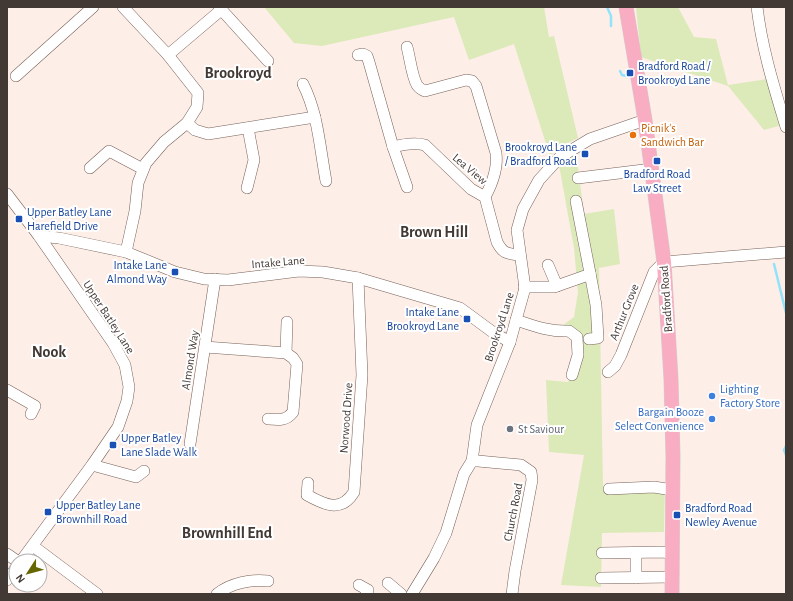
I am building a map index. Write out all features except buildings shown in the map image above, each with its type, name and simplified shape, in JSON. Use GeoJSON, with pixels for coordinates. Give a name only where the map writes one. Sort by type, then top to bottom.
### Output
{"type":"FeatureCollection","features":[{"type":"Feature","properties":{"kind":"main road","name":"Bradford Road"},"geometry":{"type":"LineString","coordinates":[[626,7],[645,120],[664,262],[671,379],[673,456],[672,594]]}},
{"type":"Feature","properties":{"kind":"street"},"geometry":{"type":"LineString","coordinates":[[16,76],[93,7]]}},
{"type":"Feature","properties":{"kind":"street"},"geometry":{"type":"LineString","coordinates":[[123,7],[168,55],[198,93],[197,107],[187,123],[164,142],[146,163],[138,183],[135,211],[126,252]]}},
{"type":"Feature","properties":{"kind":"street"},"geometry":{"type":"LineString","coordinates":[[757,7],[763,46],[786,127]]}},
{"type":"Feature","properties":{"kind":"street"},"geometry":{"type":"LineString","coordinates":[[168,55],[220,9],[268,61]]}},
{"type":"Feature","properties":{"kind":"street"},"geometry":{"type":"LineString","coordinates":[[407,48],[414,78],[417,86],[421,89],[425,91],[466,80],[472,81],[476,86],[497,160],[492,185],[485,197]]}},
{"type":"Feature","properties":{"kind":"street"},"geometry":{"type":"LineString","coordinates":[[358,55],[363,54],[367,56],[393,146],[407,187]]}},
{"type":"Feature","properties":{"kind":"street"},"geometry":{"type":"LineString","coordinates":[[302,84],[307,92],[315,117],[326,181]]}},
{"type":"Feature","properties":{"kind":"street"},"geometry":{"type":"LineString","coordinates":[[187,123],[195,130],[208,134],[315,117]]}},
{"type":"Feature","properties":{"kind":"street","name":"Brookroyd Lane"},"geometry":{"type":"LineString","coordinates":[[412,594],[434,558],[446,533],[464,474],[472,461],[477,425],[510,342],[524,287],[517,230],[523,209],[539,180],[560,157],[590,139],[645,120]]}},
{"type":"Feature","properties":{"kind":"street"},"geometry":{"type":"LineString","coordinates":[[247,188],[254,160],[248,128]]}},
{"type":"Feature","properties":{"kind":"street","name":"Lea View"},"geometry":{"type":"LineString","coordinates":[[393,146],[409,143],[425,145],[471,189],[485,197],[500,248],[508,254],[520,255]]}},
{"type":"Feature","properties":{"kind":"street"},"geometry":{"type":"LineString","coordinates":[[90,168],[109,151],[144,169]]}},
{"type":"Feature","properties":{"kind":"street"},"geometry":{"type":"LineString","coordinates":[[578,178],[652,169]]}},
{"type":"Feature","properties":{"kind":"street","name":"Upper Batley Lane"},"geometry":{"type":"LineString","coordinates":[[8,198],[39,236],[113,343],[125,365],[128,374],[129,387],[127,401],[118,427],[28,553]]}},
{"type":"Feature","properties":{"kind":"street"},"geometry":{"type":"LineString","coordinates":[[576,200],[596,305],[598,338],[589,339]]}},
{"type":"Feature","properties":{"kind":"street","name":"Intake Lane"},"geometry":{"type":"LineString","coordinates":[[39,236],[59,238],[126,252],[175,272],[204,279],[228,280],[299,271],[323,272],[358,278],[460,308],[494,333],[510,342]]}},
{"type":"Feature","properties":{"kind":"street"},"geometry":{"type":"LineString","coordinates":[[664,262],[786,252]]}},
{"type":"Feature","properties":{"kind":"street","name":"Arthur Grove"},"geometry":{"type":"LineString","coordinates":[[608,372],[615,366],[621,355],[654,272],[664,262]]}},
{"type":"Feature","properties":{"kind":"street"},"geometry":{"type":"LineString","coordinates":[[548,265],[557,286]]}},
{"type":"Feature","properties":{"kind":"street"},"geometry":{"type":"LineString","coordinates":[[524,287],[557,286],[590,273]]}},
{"type":"Feature","properties":{"kind":"street","name":"Norwood Drive"},"geometry":{"type":"LineString","coordinates":[[308,482],[308,495],[332,506],[343,504],[354,492],[362,375],[358,278]]}},
{"type":"Feature","properties":{"kind":"street","name":"Almond Way"},"geometry":{"type":"LineString","coordinates":[[190,444],[215,279]]}},
{"type":"Feature","properties":{"kind":"street"},"geometry":{"type":"LineString","coordinates":[[516,320],[542,329],[558,331],[569,330],[577,337],[578,355],[572,375]]}},
{"type":"Feature","properties":{"kind":"street"},"geometry":{"type":"LineString","coordinates":[[286,353],[287,322]]}},
{"type":"Feature","properties":{"kind":"street"},"geometry":{"type":"LineString","coordinates":[[205,347],[286,353],[293,358],[297,364],[293,412],[284,420],[268,419]]}},
{"type":"Feature","properties":{"kind":"street"},"geometry":{"type":"LineString","coordinates":[[7,390],[35,406],[31,414]]}},
{"type":"Feature","properties":{"kind":"street","name":"Church Road"},"geometry":{"type":"LineString","coordinates":[[472,461],[521,465],[532,472],[532,480],[512,594]]}},
{"type":"Feature","properties":{"kind":"street"},"geometry":{"type":"LineString","coordinates":[[92,465],[136,477],[144,470]]}},
{"type":"Feature","properties":{"kind":"street"},"geometry":{"type":"LineString","coordinates":[[609,489],[654,487],[672,490]]}},
{"type":"Feature","properties":{"kind":"street"},"geometry":{"type":"LineString","coordinates":[[33,546],[93,593]]}},
{"type":"Feature","properties":{"kind":"street"},"geometry":{"type":"LineString","coordinates":[[636,552],[636,578]]}},
{"type":"Feature","properties":{"kind":"street"},"geometry":{"type":"LineString","coordinates":[[602,553],[663,552],[672,554]]}},
{"type":"Feature","properties":{"kind":"street"},"geometry":{"type":"LineString","coordinates":[[601,578],[672,577]]}},
{"type":"Feature","properties":{"kind":"street"},"geometry":{"type":"LineString","coordinates":[[217,594],[235,584],[257,580],[268,581]]}},
{"type":"Feature","properties":{"kind":"street"},"geometry":{"type":"LineString","coordinates":[[388,583],[401,594]]}},
{"type":"Feature","properties":{"kind":"green space"},"geometry":{"type":"Polygon","coordinates":[[[264,7],[544,7],[549,37],[554,36],[578,138],[560,147],[550,156],[514,44],[469,60],[454,17],[322,46],[294,43],[264,7]]]}},
{"type":"Feature","properties":{"kind":"green space"},"geometry":{"type":"Polygon","coordinates":[[[636,7],[678,7],[694,37],[716,39],[728,85],[767,79],[782,125],[764,130],[728,86],[641,57],[636,7]]]}},
{"type":"Feature","properties":{"kind":"green space"},"geometry":{"type":"Polygon","coordinates":[[[576,152],[584,214],[614,209],[620,264],[599,268],[603,487],[645,484],[665,485],[664,532],[602,533],[601,587],[561,585],[584,455],[549,452],[546,380],[568,382],[575,355],[574,338],[563,325],[574,317],[578,292],[574,248],[559,165],[576,152]]]}},
{"type":"Feature","properties":{"kind":"waterway"},"geometry":{"type":"LineString","coordinates":[[607,7],[611,16],[611,26]]}},
{"type":"Feature","properties":{"kind":"waterway"},"geometry":{"type":"LineString","coordinates":[[620,71],[622,75],[627,76]]}},
{"type":"Feature","properties":{"kind":"waterway"},"geometry":{"type":"LineString","coordinates":[[774,264],[786,313]]}},
{"type":"Feature","properties":{"kind":"waterway"},"geometry":{"type":"LineString","coordinates":[[786,446],[784,450],[786,455]]}},
{"type":"Feature","properties":{"kind":"place","name":"Bradford Road / Brookroyd Lane"},"geometry":{"type":"Point","coordinates":[630,73]}},
{"type":"Feature","properties":{"kind":"place","name":"Picnik's Sandwich Bar"},"geometry":{"type":"Point","coordinates":[633,135]}},
{"type":"Feature","properties":{"kind":"place","name":"Brookroyd Lane / Bradford Road"},"geometry":{"type":"Point","coordinates":[585,154]}},
{"type":"Feature","properties":{"kind":"place","name":"Bradford Road Law Street"},"geometry":{"type":"Point","coordinates":[657,161]}},
{"type":"Feature","properties":{"kind":"place","name":"Upper Batley Lane Harefield Drive"},"geometry":{"type":"Point","coordinates":[19,219]}},
{"type":"Feature","properties":{"kind":"place","name":"Intake Lane Almond Way"},"geometry":{"type":"Point","coordinates":[175,272]}},
{"type":"Feature","properties":{"kind":"place","name":"Intake Lane Brookroyd Lane"},"geometry":{"type":"Point","coordinates":[467,319]}},
{"type":"Feature","properties":{"kind":"place","name":"Lighting Factory Store"},"geometry":{"type":"Point","coordinates":[712,396]}},
{"type":"Feature","properties":{"kind":"place","name":"Bargain Booze Select Convenience"},"geometry":{"type":"Point","coordinates":[712,419]}},
{"type":"Feature","properties":{"kind":"place","name":"St Saviour"},"geometry":{"type":"Point","coordinates":[510,429]}},
{"type":"Feature","properties":{"kind":"place","name":"Upper Batley Lane Slade Walk"},"geometry":{"type":"Point","coordinates":[113,445]}},
{"type":"Feature","properties":{"kind":"place","name":"Upper Batley Lane Brownhill Road"},"geometry":{"type":"Point","coordinates":[48,512]}},
{"type":"Feature","properties":{"kind":"place","name":"Bradford Road Newley Avenue"},"geometry":{"type":"Point","coordinates":[677,515]}},
{"type":"Feature","properties":{"kind":"district","name":"Brookroyd"},"geometry":{"type":"Point","coordinates":[238,73]}},
{"type":"Feature","properties":{"kind":"district","name":"Brown Hill"},"geometry":{"type":"Point","coordinates":[434,232]}},
{"type":"Feature","properties":{"kind":"district","name":"Nook"},"geometry":{"type":"Point","coordinates":[49,352]}},
{"type":"Feature","properties":{"kind":"district","name":"Brownhill End"},"geometry":{"type":"Point","coordinates":[227,533]}}]}
